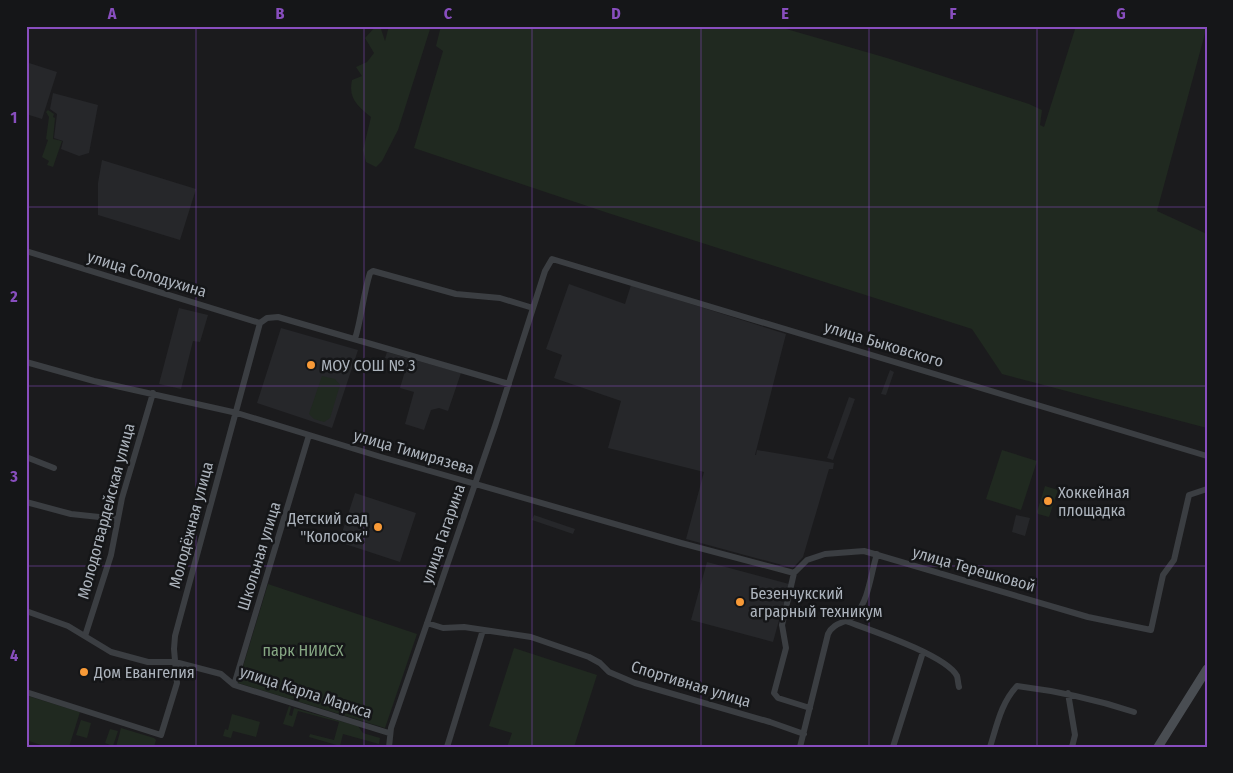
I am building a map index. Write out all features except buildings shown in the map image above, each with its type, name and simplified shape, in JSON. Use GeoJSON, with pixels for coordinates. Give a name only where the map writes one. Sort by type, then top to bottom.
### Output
{"type":"FeatureCollection","features":[{"type":"Feature","properties":{"kind":"street","name":"улица Солодухина"},"geometry":{"type":"LineString","coordinates":[[26,251],[260,323]]}},
{"type":"Feature","properties":{"kind":"street","name":"улица Гагарина"},"geometry":{"type":"LineString","coordinates":[[389,733],[475,484],[545,271],[552,259]]}},
{"type":"Feature","properties":{"kind":"street","name":"улица Быковского"},"geometry":{"type":"LineString","coordinates":[[552,259],[1207,456]]}},
{"type":"Feature","properties":{"kind":"street"},"geometry":{"type":"LineString","coordinates":[[355,338],[362,313],[362,296],[372,271],[456,294],[500,298],[533,308]]}},
{"type":"Feature","properties":{"kind":"street"},"geometry":{"type":"LineString","coordinates":[[260,323],[267,318],[278,317],[508,384]]}},
{"type":"Feature","properties":{"kind":"street","name":"Молодёжная улица"},"geometry":{"type":"LineString","coordinates":[[26,692],[161,735],[177,683],[174,662],[175,636],[260,323]]}},
{"type":"Feature","properties":{"kind":"street","name":"улица Тимирязева"},"geometry":{"type":"LineString","coordinates":[[26,362],[94,381],[237,413],[475,484],[794,572]]}},
{"type":"Feature","properties":{"kind":"street","name":"Молодогвардейская улица"},"geometry":{"type":"LineString","coordinates":[[85,636],[111,555],[136,446],[153,393]]}},
{"type":"Feature","properties":{"kind":"street","name":"Школьная улица"},"geometry":{"type":"LineString","coordinates":[[234,685],[309,435]]}},
{"type":"Feature","properties":{"kind":"street"},"geometry":{"type":"LineString","coordinates":[[26,457],[54,468]]}},
{"type":"Feature","properties":{"kind":"street","name":"улица Терешковой"},"geometry":{"type":"LineString","coordinates":[[794,572],[807,560],[825,554],[854,550],[876,554],[1088,617],[1151,630],[1163,575],[1174,560],[1189,495],[1207,489]]}},
{"type":"Feature","properties":{"kind":"street"},"geometry":{"type":"LineString","coordinates":[[26,502],[71,514],[118,519]]}},
{"type":"Feature","properties":{"kind":"street"},"geometry":{"type":"LineString","coordinates":[[800,747],[828,634],[836,624],[854,617],[861,606],[876,554]]}},
{"type":"Feature","properties":{"kind":"street"},"geometry":{"type":"LineString","coordinates":[[794,572],[782,628],[786,648],[774,692],[778,698],[810,708]]}},
{"type":"Feature","properties":{"kind":"street","name":"улица Карла Маркса"},"geometry":{"type":"LineString","coordinates":[[26,611],[60,622],[103,649],[148,662],[174,662],[221,674],[234,685],[389,733],[389,747]]}},
{"type":"Feature","properties":{"kind":"street"},"geometry":{"type":"LineString","coordinates":[[846,621],[922,652],[945,664],[957,676],[959,687]]}},
{"type":"Feature","properties":{"kind":"street","name":"Спортивная улица"},"geometry":{"type":"LineString","coordinates":[[427,623],[443,628],[483,630],[531,637],[589,657],[600,662],[609,672],[635,683],[770,722],[804,734]]}},
{"type":"Feature","properties":{"kind":"street"},"geometry":{"type":"LineString","coordinates":[[447,747],[483,630]]}},
{"type":"Feature","properties":{"kind":"street"},"geometry":{"type":"LineString","coordinates":[[893,747],[922,652]]}},
{"type":"Feature","properties":{"kind":"street"},"geometry":{"type":"LineString","coordinates":[[1158,747],[1207,668]]}},
{"type":"Feature","properties":{"kind":"street"},"geometry":{"type":"LineString","coordinates":[[990,747],[1002,707],[1009,694],[1017,686],[1099,700],[1134,712]]}},
{"type":"Feature","properties":{"kind":"street"},"geometry":{"type":"LineString","coordinates":[[1068,694],[1075,735],[1072,747]]}},
{"type":"Feature","properties":{"kind":"shaded area"},"geometry":{"type":"Polygon","coordinates":[[[26,62],[57,72],[42,119],[26,114],[26,62]]]}},
{"type":"Feature","properties":{"kind":"shaded area"},"geometry":{"type":"Polygon","coordinates":[[[53,93],[98,105],[89,153],[79,156],[61,149],[63,141],[54,138],[57,114],[50,109],[53,93]]]}},
{"type":"Feature","properties":{"kind":"shaded area"},"geometry":{"type":"Polygon","coordinates":[[[102,160],[196,189],[180,240],[98,215],[98,183],[102,160]]]}},
{"type":"Feature","properties":{"kind":"shaded area"},"geometry":{"type":"Polygon","coordinates":[[[569,284],[625,304],[631,285],[786,334],[755,455],[757,450],[834,463],[833,469],[829,469],[803,557],[793,568],[686,539],[704,472],[608,448],[621,401],[554,378],[562,355],[546,349],[569,284]]]}},
{"type":"Feature","properties":{"kind":"shaded area"},"geometry":{"type":"Polygon","coordinates":[[[179,308],[208,315],[200,342],[193,341],[181,389],[159,384],[179,308]]]}},
{"type":"Feature","properties":{"kind":"shaded area","name":"МОУ СОШ № 3"},"geometry":{"type":"Polygon","coordinates":[[[281,328],[358,350],[332,428],[257,403],[281,328]]]}},
{"type":"Feature","properties":{"kind":"shaded area"},"geometry":{"type":"Polygon","coordinates":[[[387,352],[461,373],[448,411],[439,408],[431,410],[424,430],[405,424],[414,392],[400,388],[407,364],[385,358],[387,352]]]}},
{"type":"Feature","properties":{"kind":"shaded area"},"geometry":{"type":"Polygon","coordinates":[[[890,370],[894,372],[886,395],[881,394],[890,370]]]}},
{"type":"Feature","properties":{"kind":"shaded area"},"geometry":{"type":"Polygon","coordinates":[[[849,397],[855,399],[833,460],[827,458],[849,397]]]}},
{"type":"Feature","properties":{"kind":"shaded area","name":"Детский сад \"Колосок\""},"geometry":{"type":"Polygon","coordinates":[[[355,493],[416,513],[400,562],[339,542],[355,493]]]}},
{"type":"Feature","properties":{"kind":"shaded area"},"geometry":{"type":"Polygon","coordinates":[[[534,515],[575,529],[573,534],[532,520],[534,515]]]}},
{"type":"Feature","properties":{"kind":"shaded area"},"geometry":{"type":"Polygon","coordinates":[[[1016,515],[1030,518],[1025,536],[1012,532],[1016,515]]]}},
{"type":"Feature","properties":{"kind":"shaded area","name":"Безенчукский аграрный техникум"},"geometry":{"type":"Polygon","coordinates":[[[707,562],[789,584],[773,642],[691,620],[707,562]]]}},
{"type":"Feature","properties":{"kind":"green space"},"geometry":{"type":"Polygon","coordinates":[[[376,26],[380,26],[385,41],[389,26],[431,26],[398,130],[382,161],[376,167],[366,162],[363,150],[371,117],[355,102],[351,87],[352,80],[362,76],[356,67],[367,62],[374,53],[365,38],[376,26]]]}},
{"type":"Feature","properties":{"kind":"green space"},"geometry":{"type":"Polygon","coordinates":[[[441,26],[776,26],[887,58],[1029,104],[1042,110],[1040,125],[1044,127],[1076,26],[1207,26],[1157,211],[1207,234],[1207,428],[1002,374],[972,329],[608,213],[414,148],[443,51],[436,46],[441,26]]]}},
{"type":"Feature","properties":{"kind":"green space"},"geometry":{"type":"Polygon","coordinates":[[[48,110],[54,114],[53,117],[55,118],[53,139],[62,141],[53,167],[47,165],[49,161],[42,157],[48,140],[46,139],[49,117],[46,112],[48,110]]]}},
{"type":"Feature","properties":{"kind":"green space"},"geometry":{"type":"Polygon","coordinates":[[[322,376],[335,379],[340,385],[330,418],[324,422],[314,419],[309,414],[322,376]]]}},
{"type":"Feature","properties":{"kind":"green space"},"geometry":{"type":"Polygon","coordinates":[[[1002,450],[1037,461],[1021,510],[986,499],[1002,450]]]}},
{"type":"Feature","properties":{"kind":"green space","name":"Хоккейная площадка"},"geometry":{"type":"Polygon","coordinates":[[[1045,486],[1058,490],[1049,517],[1037,512],[1045,486]]]}},
{"type":"Feature","properties":{"kind":"green space","name":"парк НИИСХ"},"geometry":{"type":"Polygon","coordinates":[[[268,584],[417,634],[385,728],[238,683],[268,584]]]}},
{"type":"Feature","properties":{"kind":"green space"},"geometry":{"type":"Polygon","coordinates":[[[514,648],[597,675],[574,747],[507,747],[512,733],[489,726],[514,648]]]}},
{"type":"Feature","properties":{"kind":"green space"},"geometry":{"type":"Polygon","coordinates":[[[28,696],[80,712],[69,747],[47,747],[26,740],[28,696]]]}},
{"type":"Feature","properties":{"kind":"green space"},"geometry":{"type":"Polygon","coordinates":[[[289,706],[291,707],[289,715],[292,716],[294,708],[358,726],[363,733],[380,738],[379,744],[343,734],[340,746],[309,737],[310,734],[334,740],[339,722],[298,711],[293,727],[283,724],[289,706]]]}},
{"type":"Feature","properties":{"kind":"green space"},"geometry":{"type":"Polygon","coordinates":[[[232,714],[260,722],[256,737],[233,731],[231,738],[223,736],[225,729],[228,730],[232,714]]]}},
{"type":"Feature","properties":{"kind":"green space"},"geometry":{"type":"Polygon","coordinates":[[[81,720],[91,723],[87,738],[76,735],[81,720]]]}},
{"type":"Feature","properties":{"kind":"green space"},"geometry":{"type":"Polygon","coordinates":[[[121,728],[154,738],[156,740],[154,747],[116,747],[121,728]]]}},
{"type":"Feature","properties":{"kind":"green space"},"geometry":{"type":"Polygon","coordinates":[[[110,729],[118,731],[113,746],[105,743],[110,729]]]}},
{"type":"Feature","properties":{"kind":"place","name":"МОУ СОШ № 3"},"geometry":{"type":"Point","coordinates":[311,365]}},
{"type":"Feature","properties":{"kind":"place","name":"Хоккейная площадка"},"geometry":{"type":"Point","coordinates":[1048,501]}},
{"type":"Feature","properties":{"kind":"place","name":"Детский сад \"Колосок\""},"geometry":{"type":"Point","coordinates":[378,527]}},
{"type":"Feature","properties":{"kind":"place","name":"Безенчукский аграрный техникум"},"geometry":{"type":"Point","coordinates":[740,602]}},
{"type":"Feature","properties":{"kind":"place","name":"Дом Евангелия"},"geometry":{"type":"Point","coordinates":[84,672]}}]}
